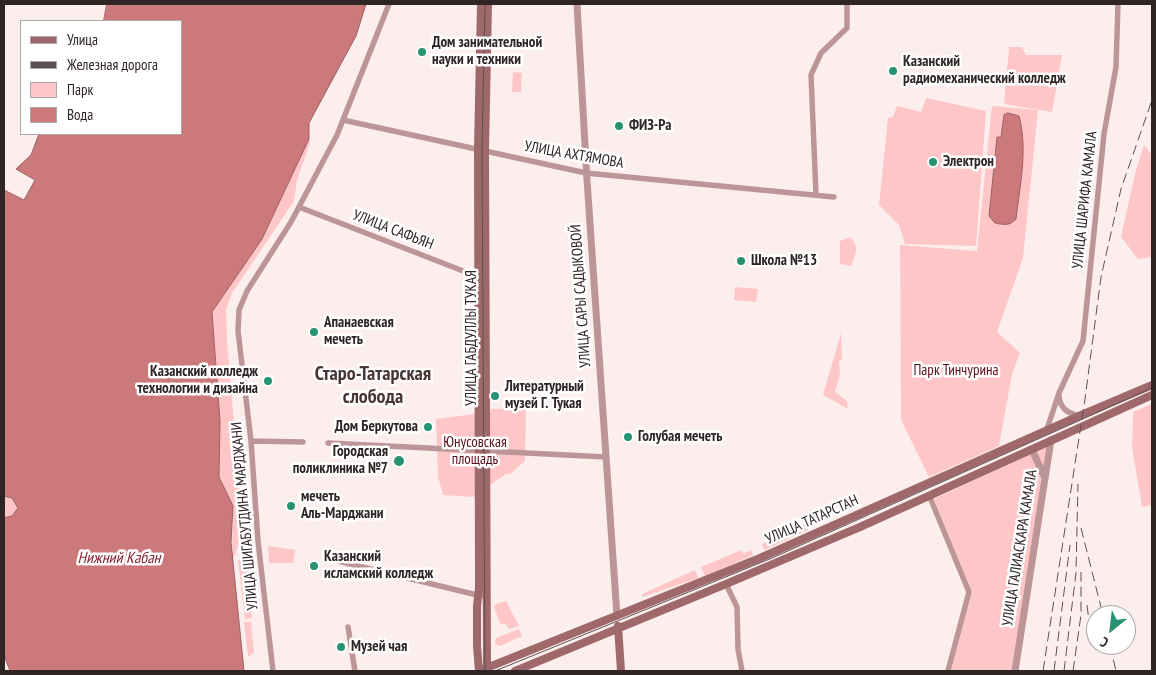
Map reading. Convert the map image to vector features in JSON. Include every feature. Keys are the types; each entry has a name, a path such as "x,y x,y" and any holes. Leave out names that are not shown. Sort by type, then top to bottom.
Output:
{"main road":[{"name":"УЛИЦА ГАБДУЛЛЫ ТУКАЯ","path":"481,4 482,596 488,604 483,670"},
{"name":"УЛИЦА ГАБДУЛЛЫ ТУКАЯ","path":"481,149 488,4"},
{"name":"УЛИЦА ТАТАРСТАН","path":"483,670 760,558 1152,385"},
{"name":"УЛИЦА ТАТАРСТАН","path":"515,671 860,527 1152,395"},
{"path":"1047,430 1051,440"},
{"path":"1034,448 1047,430"},
{"path":"924,484 929,495"},
{"path":"617,616 621,671"}],"street":[{"name":"УЛИЦА ШИГАБУТДИНА МАРДЖАНИ","path":"273,671 258,541 251,441 238,331 239,310 248,291 299,207 337,136 389,4"},
{"name":"УЛИЦА САРЫ САДЫКОВОЙ","path":"577,4 586,173 617,616"},
{"path":"816,195 812,75 820,53 847,28 847,4"},
{"name":"УЛИЦА ШАРИФА КАМАЛА","path":"1047,430 1059,394 1083,341 1104,134 1116,67 1118,4"},
{"name":"УЛИЦА АХТЯМОВА","path":"343,120 586,173 834,197"},
{"name":"УЛИЦА САФЬЯН","path":"299,207 482,279"},
{"path":"1059,394 1063,408 1069,413 1079,416"},
{"name":"УЛИЦА ГАЛИАСКАРА КАМАЛА","path":"1015,671 1051,440"},
{"path":"251,441 302,442"},
{"path":"328,443 606,457"},
{"path":"1034,448 1033,452 1045,478"},
{"path":"929,495 969,592 948,671"},
{"path":"338,562 482,596"},
{"path":"726,584 736,607 738,649 742,671"},
{"path":"348,627 355,671"}],"green space":[{"path":"1009,47 1022,47 1026,55 1062,55 1052,112 1004,104"},
{"path":"513,72 522,73 521,92 512,92"},
{"name":"Электрон","path":"926,98 986,111 976,246 905,244 899,225 879,205 888,118 893,117 897,106 921,112"},
{"name":"Парк Тинчурина","path":"992,106 1038,110 1023,258 997,332 1020,353 1012,374 999,446 929,477 901,420 900,245 977,251"},
{"path":"309,139 310,143 297,180 294,201 232,293 226,309 243,529 235,555 232,557 233,506 219,477 220,421 212,312 262,239"},
{"path":"1144,145 1152,155 1152,257 1138,259 1121,237 1135,174"},
{"path":"850,237 856,248 856,254 851,266 840,264 840,241"},
{"path":"735,287 758,289 756,302 734,300"},
{"path":"841,333 842,359 839,361 840,374 835,392 847,401 848,409 823,395"},
{"path":"1152,404 1152,505 1142,507 1132,447 1133,412"},
{"name":"Юнусовская площадь","path":"526,408 525,461 510,474 506,474 473,497 443,495 438,477 436,419 490,412 491,409"},
{"path":"1048,446 1013,671 951,671 972,592 934,499"},
{"path":"4,496 12,498 18,508 12,516 4,518"},
{"path":"805,524 808,530 764,550 762,544"},
{"path":"268,546 295,550 293,563 269,563"},
{"path":"742,550 743,554 751,550 753,555 705,576 701,567"},
{"path":"238,560 246,560 252,618 245,619"},
{"path":"695,570 698,578 643,597 642,594"},
{"path":"506,601 519,626 509,629 505,623 501,625 494,607 496,604"},
{"path":"244,622 251,622 254,653 249,657 248,656"},
{"path":"519,629 522,636 500,646 495,644 496,638"}],"water":[{"name":"Нижний Кабан","path":"107,4 366,4 356,36 309,123 309,139 262,239 212,312 220,421 219,477 233,506 231,542 244,671 10,671 4,655 4,518 12,516 18,508 12,498 4,496 4,190 24,200 35,180 16,169 31,155 39,135 182,135 182,20 104,20"},
{"path":"1008,113 1019,116 1022,129 1023,154 1016,219 1009,224 1004,224 995,223 989,216 997,137 1001,137 1004,115"}],"tram line":[{"path":"485,4 482,149 485,671"},
{"path":"495,671 772,558 1152,388"}],"railway":[{"path":"1043,671 1085,399 1101,277 1121,189 1152,100"},
{"path":"1064,671 1076,573 1078,484"},
{"path":"1081,528 1100,605"},
{"path":"1054,671 1070,545"},
{"path":"1073,671 1081,615 1081,572"},
{"path":"1112,655 1116,671"}],"place":[{"name":"Дом занимательной науки и техники","path":"422,52"},
{"name":"Казанский радиомеханический колледж","path":"893,71"},
{"name":"ФИЗ-Ра","path":"619,126"},
{"name":"Электрон","path":"933,162"},
{"name":"Школа №13","path":"741,261"},
{"name":"Апанаевская мечеть","path":"314,332"},
{"name":"Казанский колледж технологии и дизайна","path":"268,381"},
{"name":"Литературный музей Г. Тукая","path":"495,396"},
{"name":"Дом Беркутова","path":"428,427"},
{"name":"Голубая мечеть","path":"628,437"},
{"name":"Городская поликлиника №7","path":"399,461"},
{"name":"мечеть Аль-Марджани","path":"291,506"},
{"name":"Казанский исламский колледж","path":"314,566"},
{"name":"Музей чая","path":"341,647"}],"district":[{"name":"Старо-Татарская слобода","path":"373,386"}]}
